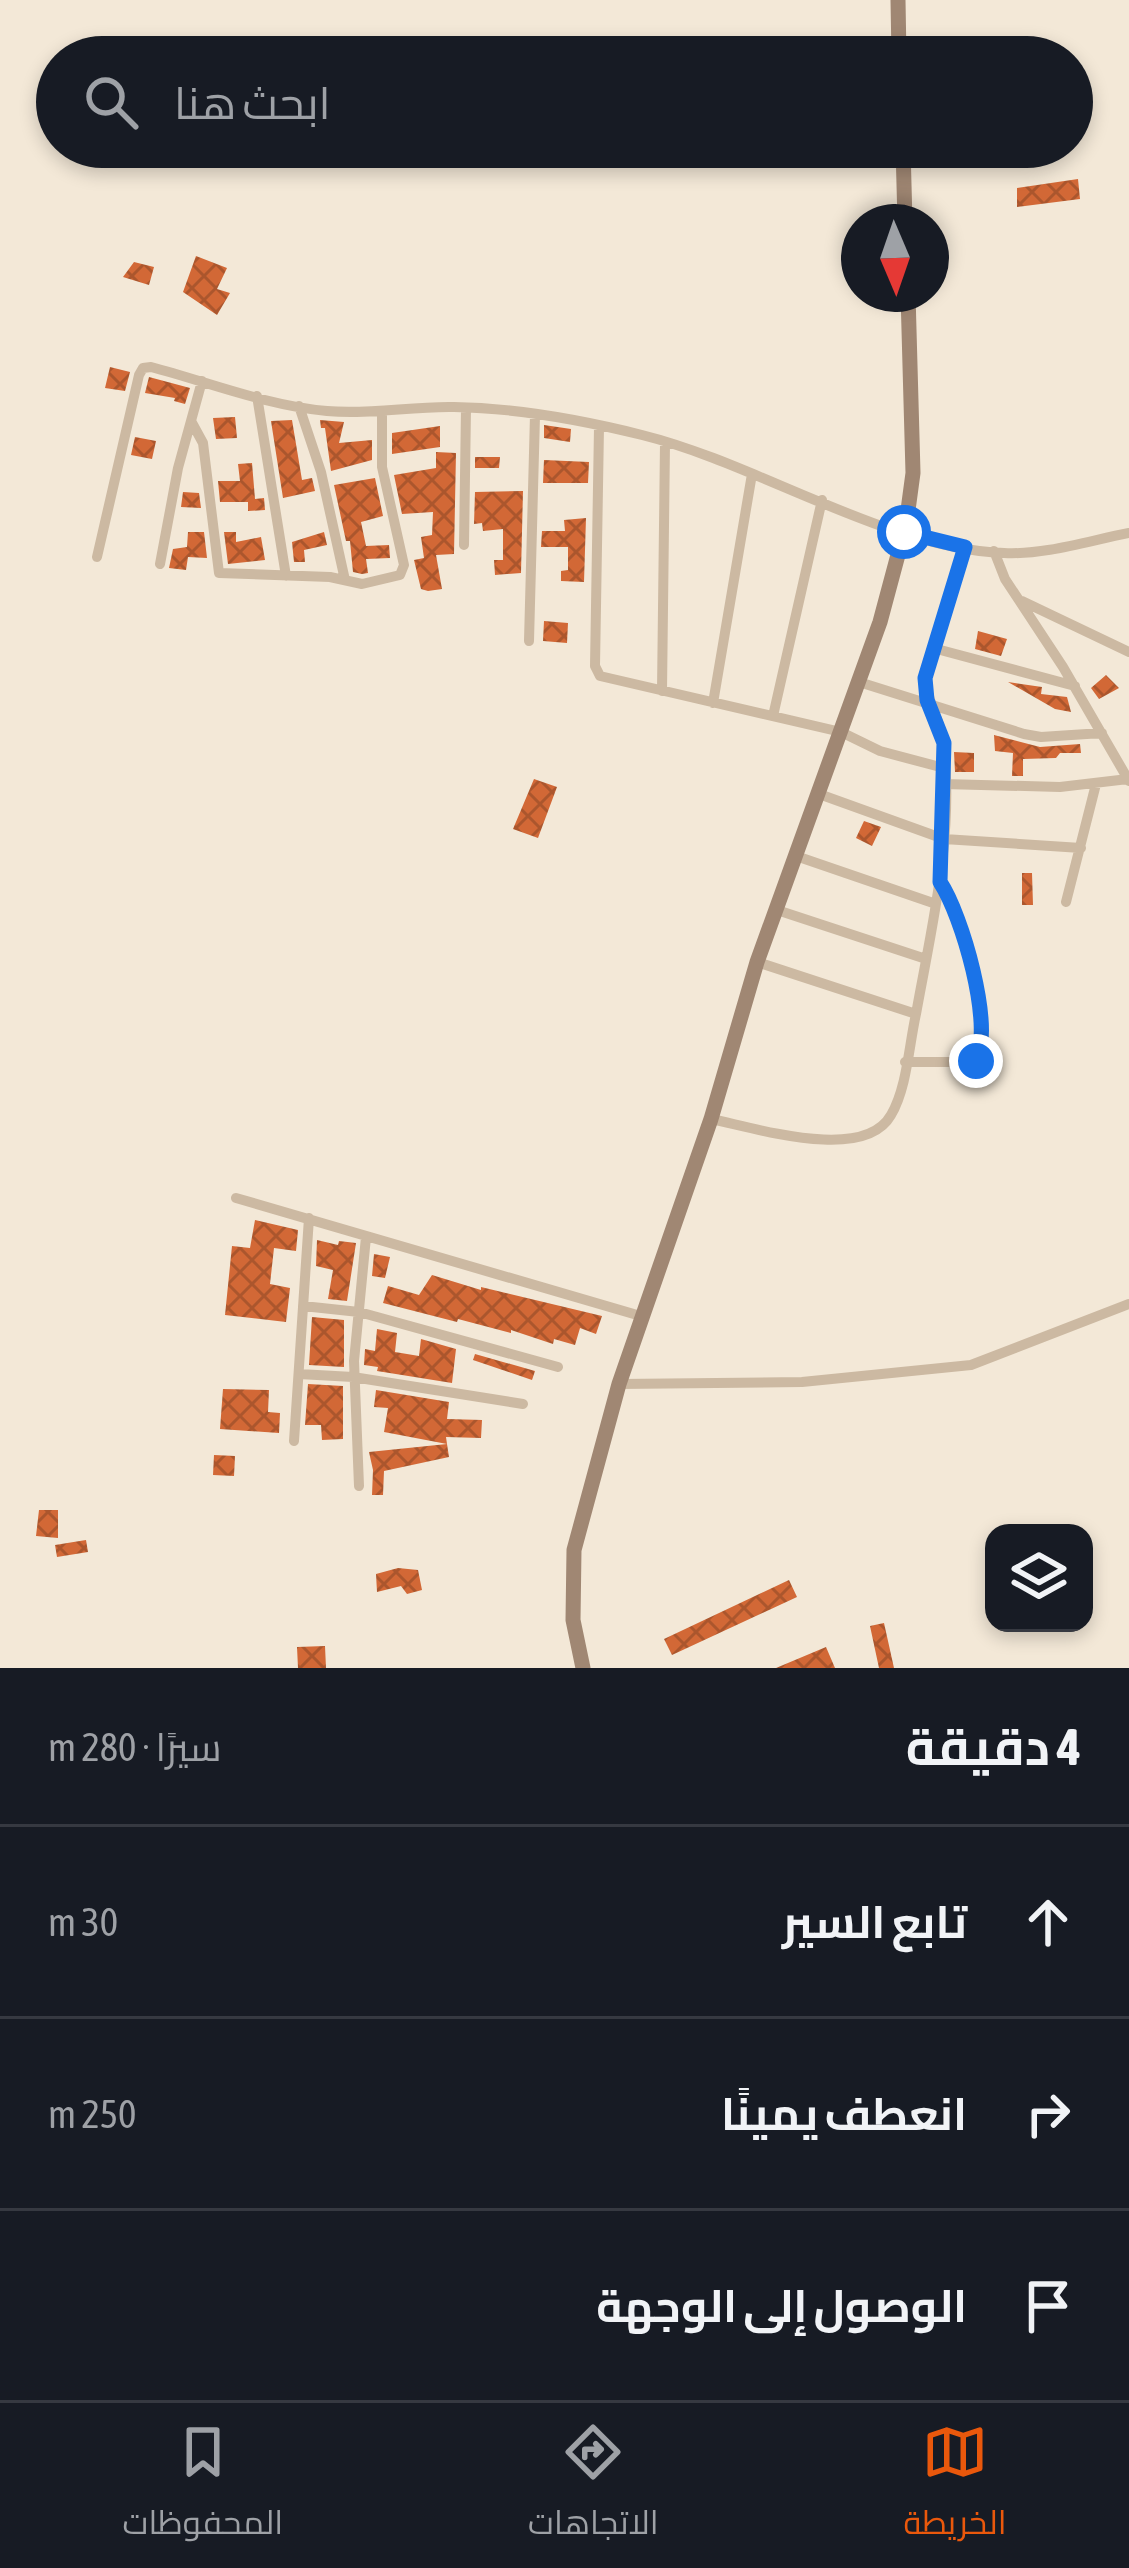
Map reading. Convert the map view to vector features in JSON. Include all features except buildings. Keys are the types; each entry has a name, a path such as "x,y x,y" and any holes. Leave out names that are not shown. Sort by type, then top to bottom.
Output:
{"street":[{"path":"898,0 899,36"},
{"path":"903,168 904,204"},
{"path":"583,1668 573,1620 574,1550 619,1384 711,1120 757,962 859,682 904,532 913,473 909,312"},
{"path":"97,557 141,370 151,367 299,406 382,414 466,408 599,427 665,442 904,532 965,547 1042,550 1129,533"},
{"path":"160,564 202,381"},
{"path":"257,396 286,576"},
{"path":"299,406 321,472 345,580"},
{"path":"464,545 466,408"},
{"path":"191,421 203,443 219,573 369,583 404,569 382,466 382,414"},
{"path":"529,641 536,415"},
{"path":"599,427 596,671 600,676 841,732 880,751 944,768"},
{"path":"662,691 665,442"},
{"path":"713,703 752,473"},
{"path":"773,716 822,500"},
{"path":"711,1120 818,1138 865,1138 892,1113 916,1014 944,839 941,730 929,704 925,678 965,547"},
{"path":"944,784 1060,787 1128,780 1075,686 1005,579 994,551"},
{"path":"1019,599 1129,652"},
{"path":"933,648 1075,686"},
{"path":"859,682 1041,737 1102,733"},
{"path":"1066,902 1096,784"},
{"path":"819,794 944,839 1082,848"},
{"path":"796,856 936,904"},
{"path":"905,1062 970,1062 980,1057 979,1016 965,937 940,882"},
{"path":"777,910 926,958"},
{"path":"757,962 916,1014"},
{"path":"236,1198 644,1317"},
{"path":"295,1441 309,1218"},
{"path":"359,1486 353,1377 366,1237"},
{"path":"619,1384 802,1382 971,1365 1129,1304"},
{"path":"303,1306 359,1312 558,1366"},
{"path":"299,1374 353,1377 523,1404"}],"route":[{"path":"904,532 965,547 925,678 927,700 944,743 940,882 965,937 979,1016 980,1057 976,1061"}]}
